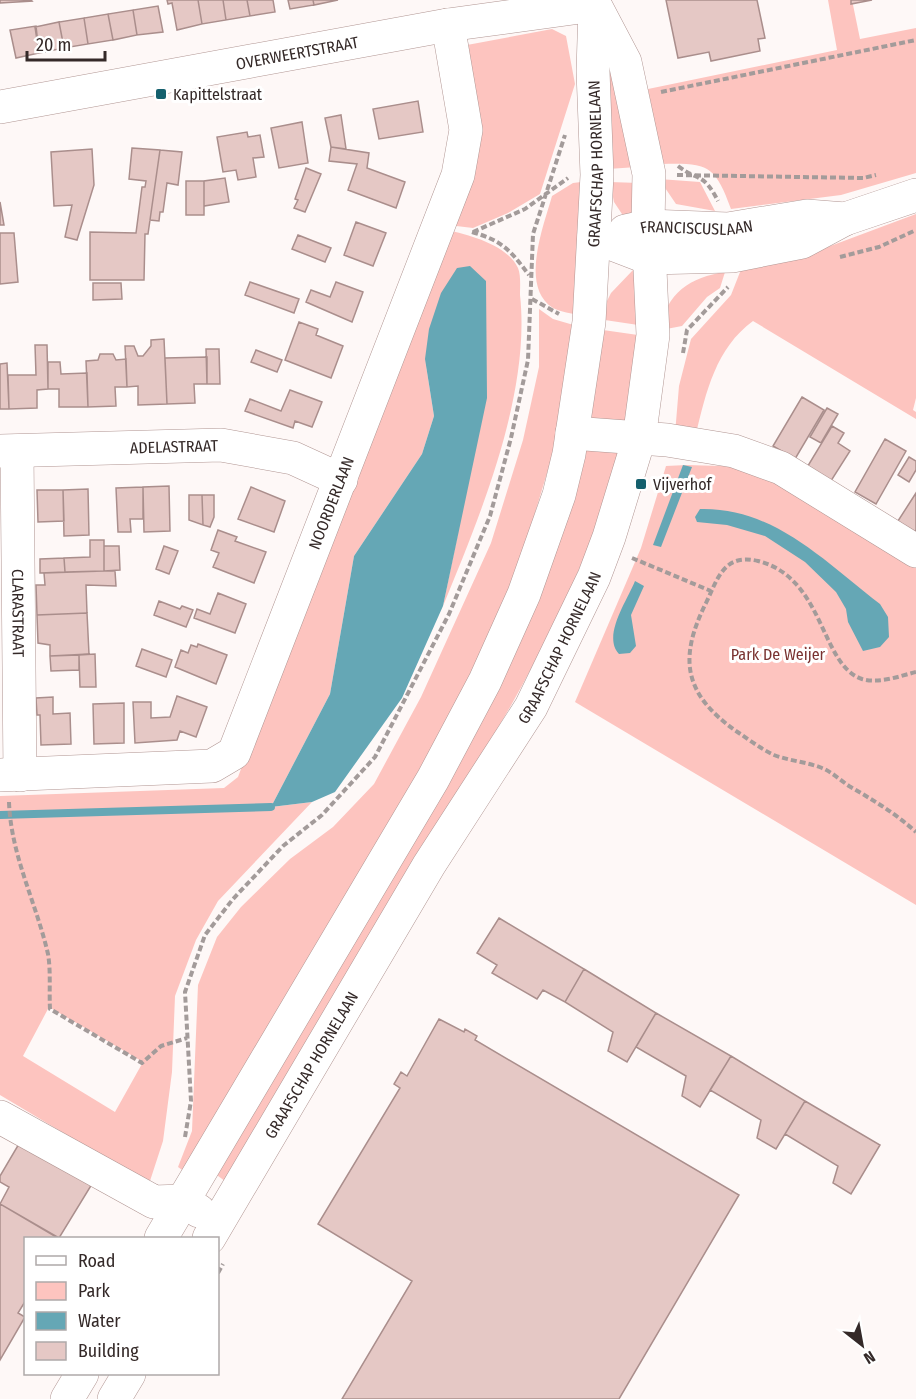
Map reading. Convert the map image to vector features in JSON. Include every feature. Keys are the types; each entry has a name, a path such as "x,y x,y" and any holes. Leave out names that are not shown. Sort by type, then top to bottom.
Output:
{"street":[{"name":"OVERWEERTSTRAAT","path":"0,107 448,24 595,2"},
{"name":"GRAAFSCHAP HORNELAAN","path":"183,1201 213,1231 429,865 531,706 594,577 639,439 653,335 648,242 649,174 625,62 595,2"},
{"name":"GRAAFSCHAP HORNELAAN","path":"162,1237 433,779 485,681 524,594 544,539 559,495 572,432 589,322 597,175 593,71 595,2"},
{"name":"NOORDERLAAN","path":"10,780 213,766 234,753 458,176 466,130 448,24"},
{"name":"FRANCISCUSLAAN","path":"594,237 648,242 732,256 802,242 845,219 916,195"},
{"path":"572,432 734,451 781,468 916,551"},
{"name":"ADELASTRAAT","path":"8,451 221,445 293,458 341,480"},
{"name":"CLARASTRAAT","path":"8,451 10,780"},
{"path":"0,1117 154,1202 183,1201"},
{"path":"67,1399 81,1375"}],"path":[{"path":"634,98 916,40"},
{"name":"GRAAFSCHAP HORNELAAN","path":"185,1140 191,1101 185,992 205,935 247,884 283,846 322,815 375,757 449,614 490,516 511,438 528,360 532,298 529,276 533,234 566,132"},
{"path":"700,176 863,178 884,173"},
{"path":"473,232 496,239 513,254 529,276"},
{"path":"628,557 711,591"},
{"path":"916,672 888,679 862,679 837,657 820,618 806,595 786,575 768,563 744,557 723,567 694,626 688,661 691,680 699,698 717,717 750,741 774,754 824,769 893,811 916,832"},
{"path":"10,780 10,827 16,856 48,955 50,1010 142,1063 161,1046 187,1038"}],"green space":[{"path":"828,0 852,0 860,39 916,28 916,173 841,195 731,209 720,183 708,170 690,164 662,164 648,89 837,50"},
{"path":"552,29 566,36 575,84 540,194 508,213 473,228 448,225 467,45"},
{"path":"610,48 637,167 608,169 601,56"},
{"path":"659,179 700,182 715,211 676,204"},
{"path":"589,181 581,316 553,308 543,298 537,286 536,271 540,239 552,196 573,183"},
{"path":"610,182 639,183 640,210 624,217 614,202"},
{"path":"916,214 916,398 913,410 916,412 916,419 753,321 740,332 721,358 704,402 696,434 675,434 679,386 691,339 731,295 742,267 809,254"},
{"path":"443,229 496,246 513,260 518,268 521,333 518,373 510,413 487,494 443,606 458,533 425,359 434,416 422,454 354,556 330,694 271,807 312,802 218,901 196,940 175,996 172,1072 163,1141 149,1184 0,1095 0,796 224,788 238,777","holes":["49,1007 143,1062 115,1112 23,1056"]},
{"path":"633,270 643,272 645,326 598,319 611,293"},
{"path":"725,272 720,288 707,297 682,326 661,330 668,306 682,289 701,278"},
{"path":"539,309 553,319 577,326 560,430 522,556 463,702 185,1172 178,1167 192,1131 198,985 217,937 241,907 290,859 333,827 374,784 421,697 491,543 523,440 539,367"},
{"path":"596,329 645,336 616,465 587,551 548,636 504,718 229,1184 214,1173 502,679"},
{"name":"Park De Weijer","path":"666,466 753,467 916,562 916,905 575,702 641,548"}],"water":[{"path":"470,266 486,281 487,398 443,606 402,698 335,792 312,802 271,807 330,694 354,556 422,454 434,416 425,359 429,329 441,293 457,268"},
{"path":"683,465 692,467 661,547 653,545"},
{"path":"700,509 727,511 752,517 797,540 880,604 888,617 889,637 880,647 863,651 848,622 846,609 836,592 805,562 765,536 727,525 697,522 695,517"},
{"path":"635,581 644,586 631,615 636,646 630,653 619,654 614,647 614,628"}],"building":[{"path":"0,0 31,0 32,1 0,3"},
{"path":"167,0 198,0 202,24 177,30 172,3 168,4"},
{"path":"198,0 223,0 226,20 202,24"},
{"path":"223,0 247,0 250,16 226,20"},
{"path":"247,0 273,0 275,12 250,16"},
{"path":"288,0 313,0 314,5 290,9"},
{"path":"313,0 338,0 314,5"},
{"path":"666,0 757,0 765,38 758,39 760,51 711,61 709,52 678,58"},
{"path":"851,0 872,0 851,4"},
{"path":"158,6 163,32 137,35 133,10"},
{"path":"133,10 137,35 113,40 108,14"},
{"path":"108,14 113,40 88,44 84,18"},
{"path":"84,18 88,44 64,48 59,22"},
{"path":"59,22 64,48 39,53 35,27"},
{"path":"36,26 39,53 16,58 10,30"},
{"path":"418,101 423,132 379,139 373,109"},
{"path":"341,115 346,149 331,147 325,118"},
{"path":"302,122 308,163 279,168 271,128"},
{"path":"247,132 248,137 260,135 264,157 253,158 256,177 238,180 236,170 223,172 217,137"},
{"path":"331,147 369,153 367,168 405,182 396,208 348,190 357,164 329,161"},
{"path":"132,148 160,150 148,234 145,234 144,280 90,280 90,232 136,233 142,187 145,187 146,181 129,179"},
{"path":"92,149 94,185 77,240 65,237 72,205 54,206 51,152"},
{"path":"160,150 182,152 178,185 167,183 163,212 160,212 159,221 150,220"},
{"path":"306,168 321,174 305,212 294,208"},
{"path":"225,178 229,202 204,206 204,181"},
{"path":"186,181 204,181 204,215 186,215"},
{"path":"0,202 4,225 0,225"},
{"path":"356,222 386,233 373,266 344,255"},
{"path":"0,233 14,233 18,282 0,284"},
{"path":"298,235 331,248 325,262 292,249"},
{"path":"250,282 299,299 294,313 245,295"},
{"path":"336,282 363,292 352,322 306,302 311,290 330,297"},
{"path":"93,283 121,283 122,299 93,300"},
{"path":"299,322 318,329 316,335 343,346 331,378 285,360"},
{"path":"164,339 167,404 138,405 138,386 127,387 125,346 134,346 138,356 143,356 151,346 151,340"},
{"path":"35,345 47,345 48,389 37,390 37,408 9,409 8,375 36,375"},
{"path":"206,349 219,349 220,384 207,384"},
{"path":"256,350 282,360 277,372 251,362"},
{"path":"100,354 113,354 116,360 126,359 127,387 115,387 116,406 88,407 86,361 98,360"},
{"path":"207,357 207,384 194,384 195,403 167,404 165,358"},
{"path":"48,362 60,362 61,374 87,373 88,407 59,407 59,389 48,389"},
{"path":"7,363 9,409 0,409 0,364"},
{"path":"290,390 322,402 312,427 295,421 293,428 245,411 250,399 281,411"},
{"path":"802,397 824,410 795,459 773,446"},
{"path":"827,408 838,414 821,443 810,437"},
{"path":"832,426 844,433 838,443 850,451 829,484 806,469"},
{"path":"885,439 906,451 876,504 855,492"},
{"path":"909,457 916,461 916,470 909,482 898,475"},
{"path":"169,486 170,531 144,532 143,487"},
{"path":"143,487 143,519 130,519 131,532 118,532 116,488"},
{"path":"251,487 285,501 274,532 238,519"},
{"path":"88,489 89,535 64,536 63,490"},
{"path":"37,490 63,490 64,521 38,522"},
{"path":"916,493 916,530 913,535 896,524"},
{"path":"189,495 202,495 203,525 189,520"},
{"path":"202,495 214,495 214,517 210,527 203,525"},
{"path":"218,530 237,537 235,541 266,552 254,583 213,567 219,553 211,550"},
{"path":"90,540 104,540 104,571 65,572 64,558 90,557"},
{"path":"104,546 119,546 120,570 104,571"},
{"path":"164,546 178,551 169,574 156,569"},
{"path":"64,558 65,572 40,573 40,559"},
{"path":"115,571 116,586 86,585 87,613 37,615 36,585 45,585 44,573"},
{"path":"218,593 246,604 235,633 194,618 197,609 210,614"},
{"path":"159,601 180,609 182,606 193,610 186,627 154,615"},
{"path":"87,613 89,654 50,656 50,645 38,643 37,615"},
{"path":"198,644 227,655 216,684 175,667 181,650 188,653 191,645 197,647"},
{"path":"142,649 172,660 166,677 136,666"},
{"path":"95,654 96,687 80,687 79,655"},
{"path":"79,655 79,670 51,671 50,656"},
{"path":"177,696 207,707 196,737 180,731 177,740 135,743 133,702 151,702 151,718 170,717"},
{"path":"53,697 53,714 70,713 71,744 41,745 40,715 37,715 36,698"},
{"path":"124,703 124,743 94,744 93,704"},
{"path":"499,918 584,969 565,1002 543,990 537,999 492,973 497,965 477,953"},
{"path":"584,969 656,1013 627,1062 608,1051 613,1032 565,1002"},
{"path":"656,1013 731,1056 700,1107 682,1096 686,1076 636,1047"},
{"path":"439,1019 477,1036 475,1040 739,1195 619,1399 342,1399 412,1281 318,1224 400,1088 394,1084 401,1072 407,1076"},
{"path":"731,1056 805,1101 776,1149 757,1138 761,1120 710,1090"},
{"path":"805,1101 880,1145 851,1194 833,1183 838,1166 785,1134"},
{"path":"20,1142 92,1184 60,1237 57,1237 0,1204 9,1187 0,1182 0,1176"},
{"path":"0,1204 56,1237 24,1237 24,1303 18,1313 24,1319 0,1360"}],"waterway":[{"path":"0,815 271,807"}],"place":[{"name":"Kapittelstraat","path":"161,94"},
{"name":"Vijverhof","path":"641,484"}]}
